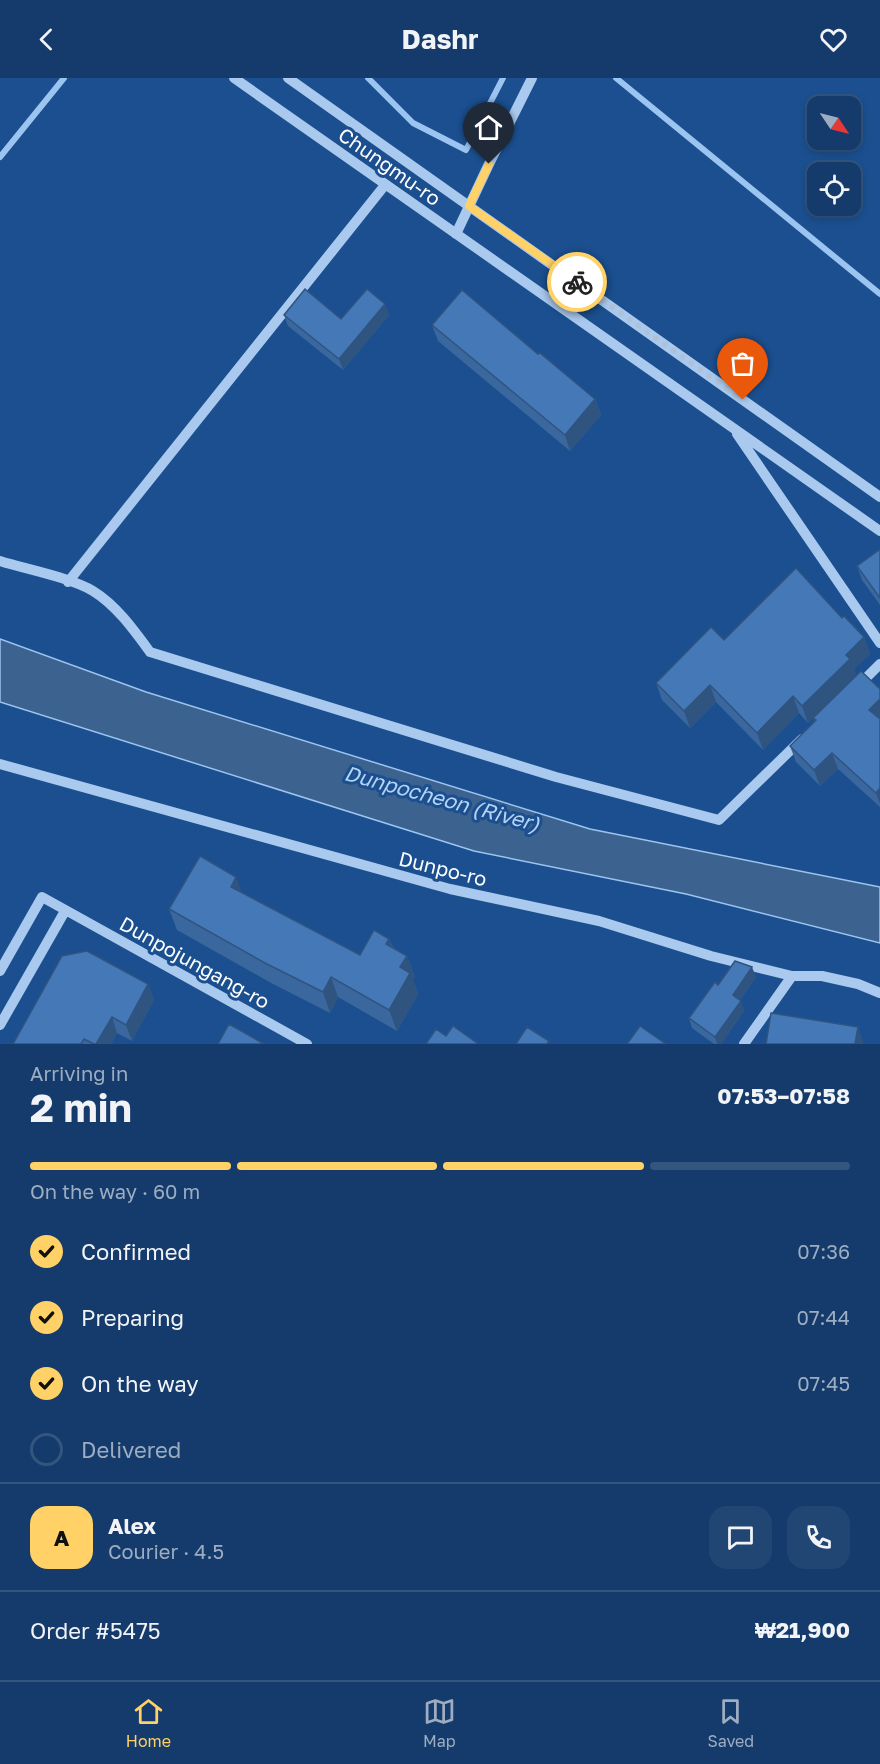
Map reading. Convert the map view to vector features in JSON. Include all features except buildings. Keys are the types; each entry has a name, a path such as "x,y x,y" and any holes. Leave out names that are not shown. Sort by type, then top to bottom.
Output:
{"street":[{"name":"Chungmu-ro","path":"234,78 880,531"},
{"name":"Chungmu-ro","path":"288,78 880,497"},
{"path":"456,234 532,78"},
{"path":"68,582 385,185"},
{"path":"734,429 880,643"},
{"path":"0,561 91,590 106,600 135,631 150,652 556,777 719,820 812,730"},
{"path":"855,689 880,664"},
{"name":"Dunpo-ro","path":"0,764 450,889 599,921 711,956 792,976 822,976 858,984 880,993"},
{"name":"Dunpojungang-ro","path":"0,971 42,897 307,1044"},
{"path":"0,1025 65,911"},
{"path":"744,1044 792,976"}],"water":[{"name":"Dunpocheon (River)","path":"0,639 146,692 590,829 880,887 880,943 686,894 474,851 0,702"}],"waterway":[{"path":"0,157 64,78"},
{"path":"368,78 413,123 466,150 503,78"},
{"path":"616,78 880,294"}],"way so far":[{"path":"577,282 743,400"}],"route":[{"path":"489,164 469,206 577,282"}]}
